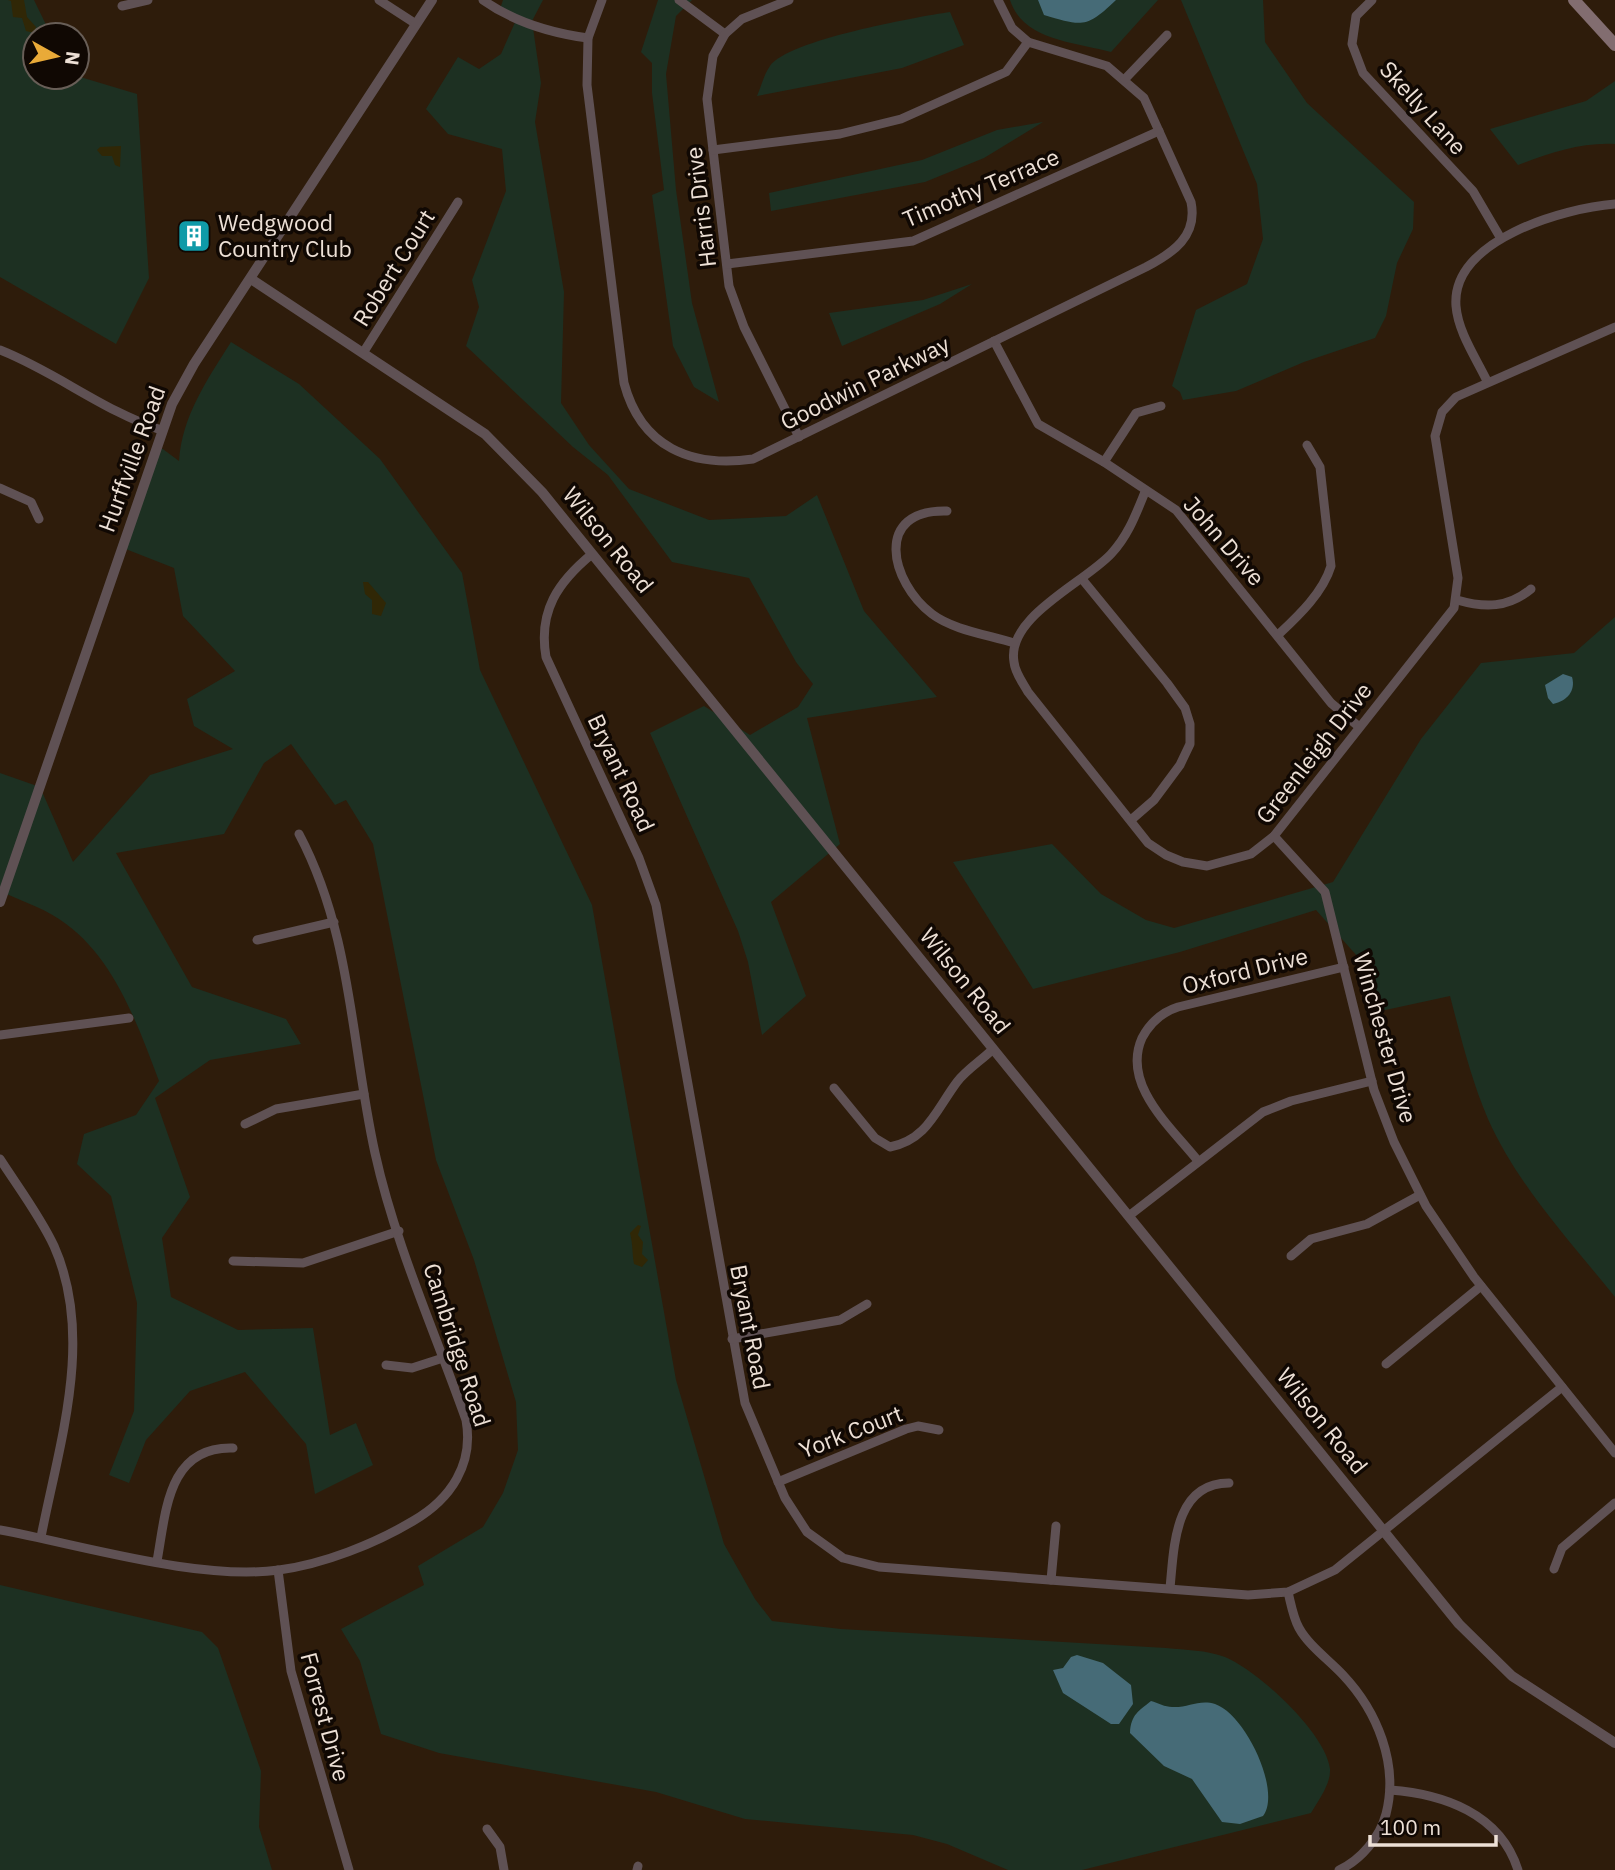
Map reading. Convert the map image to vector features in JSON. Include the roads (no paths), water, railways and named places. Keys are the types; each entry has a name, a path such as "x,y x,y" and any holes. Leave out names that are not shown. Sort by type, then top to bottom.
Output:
{"main road":[{"path":"1574,0 1615,45"}],"street":[{"path":"121,6 148,0"},
{"path":"379,0 416,24"},
{"name":"Hurffville Road","path":"0,902 91,644 161,430 184,380 432,0"},
{"path":"483,0 505,15 522,22 588,38"},
{"name":"Goodwin Parkway","path":"602,0 588,38 587,85 624,383 630,404 638,417 662,442 677,452 700,460 726,463 752,459 799,437 1158,261 1182,243 1192,222 1191,202 1144,99 1125,79 1107,66 1028,42"},
{"path":"679,0 725,34 742,19 789,0"},
{"path":"713,150 840,134 901,119 1006,72 1028,42 1012,28 998,0"},
{"name":"Skelly Lane","path":"1372,0 1356,16 1352,44 1363,73 1474,191 1500,237"},
{"name":"Harris Drive","path":"725,34 713,57 708,80 713,150 727,264 734,302 744,327 799,437"},
{"path":"1125,79 1167,35"},
{"name":"Timothy Terrace","path":"727,264 913,241 1159,131"},
{"name":"Robert Court","path":"363,353 458,202"},
{"path":"1487,382 1458,319 1457,290 1462,272 1500,237 1587,206 1615,204"},
{"name":"Wilson Road","path":"251,279 485,434 542,492 1459,1624 1512,1676 1615,1743"},
{"path":"1531,589 1520,598 1497,606 1457,600 1458,578 1435,436 1437,423 1448,404 1487,382 1615,327"},
{"name":"John Drive","path":"994,341 1038,424 1104,462 1145,492 1176,510 1332,703 1358,726"},
{"path":"0,350 29,363 128,418 161,430"},
{"path":"1104,462 1136,413 1161,406"},
{"path":"1278,635 1297,618 1328,575 1331,566 1320,467 1307,445"},
{"path":"0,488 31,502 39,519"},
{"path":"947,511 923,511 902,524 896,549 900,574 915,596 938,618 1014,643 1025,624 1082,579 1121,542 1145,492"},
{"name":"Bryant Road","path":"592,554 571,571 550,601 545,619 544,646 550,668 639,858 656,905 732,1339 746,1403 778,1482 807,1532 831,1552 855,1562 1248,1595 1288,1592 1335,1570 1562,1387"},
{"path":"1082,579 1167,683 1185,708 1190,724 1189,744 1180,765 1154,800 1131,820"},
{"name":"Greenleigh Drive","path":"1014,643 1014,663 1028,691 1148,843 1183,862 1207,866 1251,854 1274,836 1358,726 1448,616 1457,600"},
{"name":"Cambridge Road","path":"0,1530 157,1561 224,1571 278,1570 319,1560 387,1536 428,1512 449,1492 464,1461 468,1431 399,1231 376,1155 334,922 321,879 299,834"},
{"name":"Winchester Drive","path":"1274,836 1325,892 1372,1082 1394,1142 1420,1195 1457,1255 1615,1453"},
{"path":"257,940 334,922"},
{"name":"Oxford Drive","path":"1198,1161 1152,1102 1140,1081 1137,1056 1150,1027 1162,1014 1178,1007 1344,967"},
{"path":"0,1035 129,1018"},
{"path":"834,1088 875,1139 890,1147 904,1145 918,1138 958,1080 993,1049"},
{"path":"1130,1216 1266,1111 1290,1101 1372,1082"},
{"path":"245,1124 276,1109 364,1094"},
{"path":"0,1159 53,1246 65,1277 73,1328 72,1373 41,1537"},
{"path":"1291,1256 1311,1239 1367,1224 1420,1195"},
{"path":"233,1261 303,1263 399,1231"},
{"path":"1386,1364 1481,1286"},
{"path":"732,1339 840,1320 867,1304"},
{"path":"386,1365 412,1368 443,1358"},
{"name":"York Court","path":"778,1482 906,1429 918,1426 939,1430"},
{"path":"157,1561 169,1497 178,1475 190,1461 205,1451 233,1448"},
{"path":"1170,1588 1175,1537 1182,1515 1204,1490 1219,1483 1229,1483"},
{"path":"1554,1569 1562,1548 1615,1503"},
{"path":"1051,1580 1056,1526"},
{"name":"Forrest Drive","path":"278,1570 291,1671 349,1870"},
{"path":"1288,1592 1300,1628 1358,1692 1372,1714 1387,1757 1390,1790 1386,1815 1374,1839 1359,1856 1339,1870"},
{"path":"1390,1790 1437,1796 1464,1807 1498,1835 1518,1870"},
{"path":"487,1829 500,1847 504,1870"}],"water":[{"path":"1038,0 1116,0 1097,16 1076,23 1044,15"},
{"path":"1563,674 1572,677 1573,687 1566,698 1553,704 1548,698 1545,685"},
{"path":"1077,1655 1103,1663 1131,1685 1133,1704 1119,1724 1111,1724 1063,1693 1053,1670 1063,1668 1071,1657"},
{"path":"1151,1701 1172,1707 1204,1702 1215,1704 1238,1722 1264,1772 1268,1804 1263,1816 1240,1824 1222,1822 1192,1779 1164,1766 1130,1733 1134,1717"}],"place":[{"name":"Wedgwood Country Club","path":"194,236"}]}
